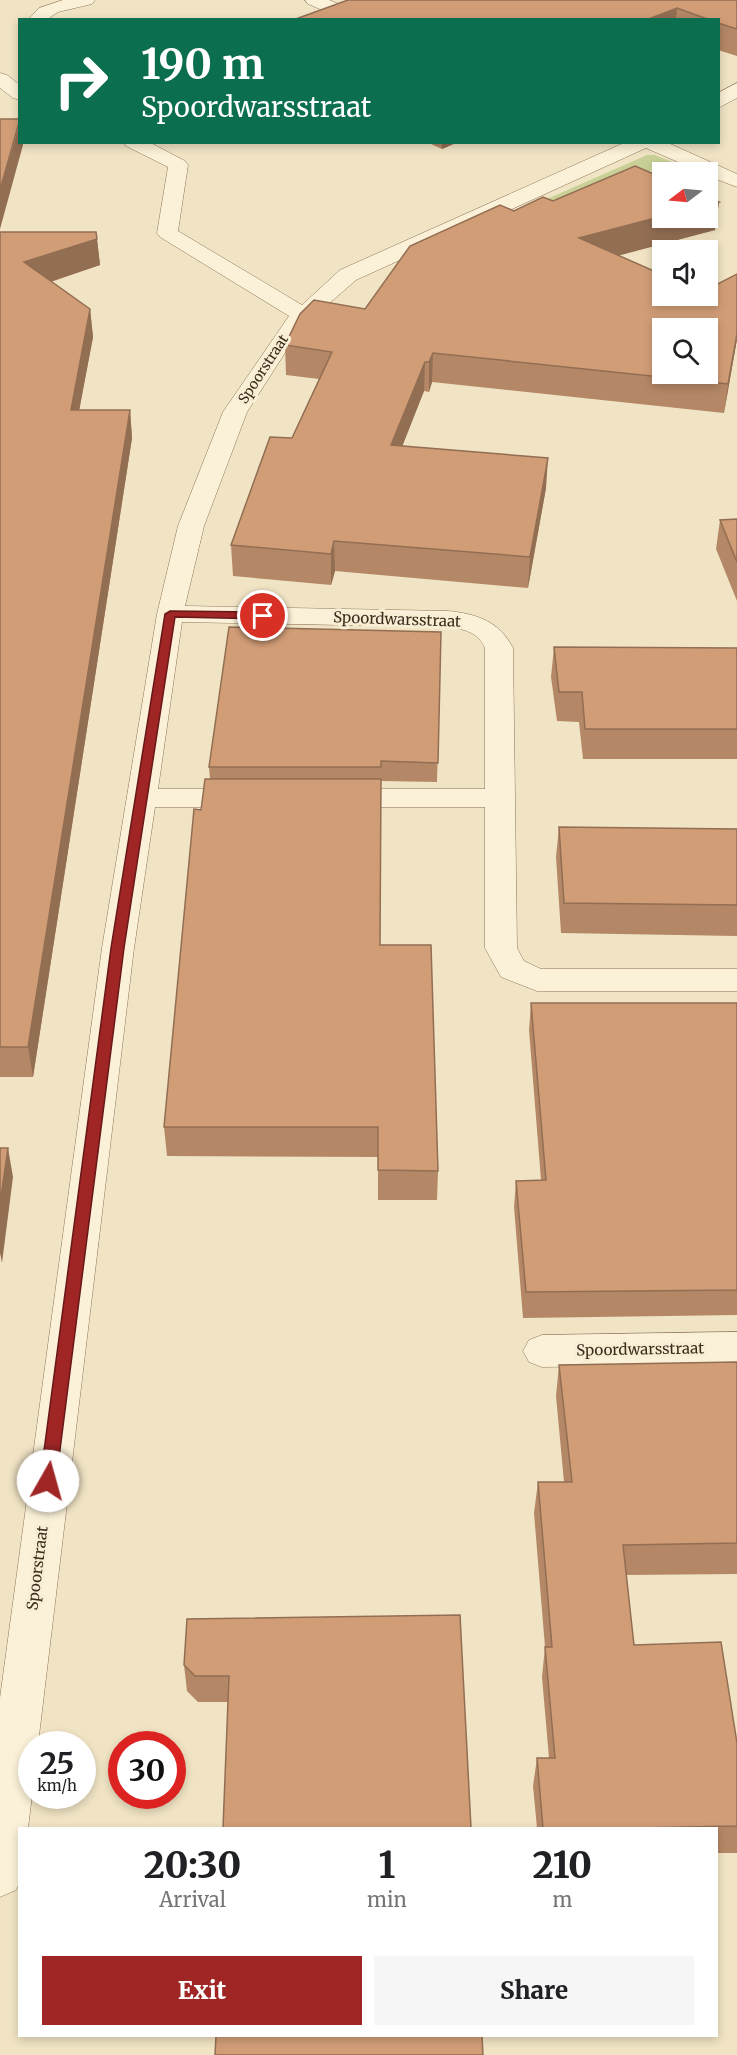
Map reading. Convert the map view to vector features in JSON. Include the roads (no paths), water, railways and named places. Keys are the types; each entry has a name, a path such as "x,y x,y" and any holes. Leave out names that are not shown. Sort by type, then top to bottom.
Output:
{"street":[{"path":"28,0 43,15 86,0"},
{"path":"314,0 357,18"},
{"path":"0,74 18,66"},
{"path":"0,79 18,92"},
{"path":"720,101 737,89"},
{"path":"137,144 178,165 167,233 303,315"},
{"name":"Spoorstraat","path":"0,1874 52,1446 117,948 170,614 191,526 235,412 292,324 348,275 639,144"},
{"path":"653,144 737,181"},
{"name":"Spoordwarsstraat","path":"170,614 448,619 477,624 495,638 499,648 501,948 512,969 537,980 737,980"},
{"path":"141,798 269,798"},
{"path":"303,798 500,798"},
{"name":"Spoordwarsstraat","path":"542,1351 737,1348"}]}
